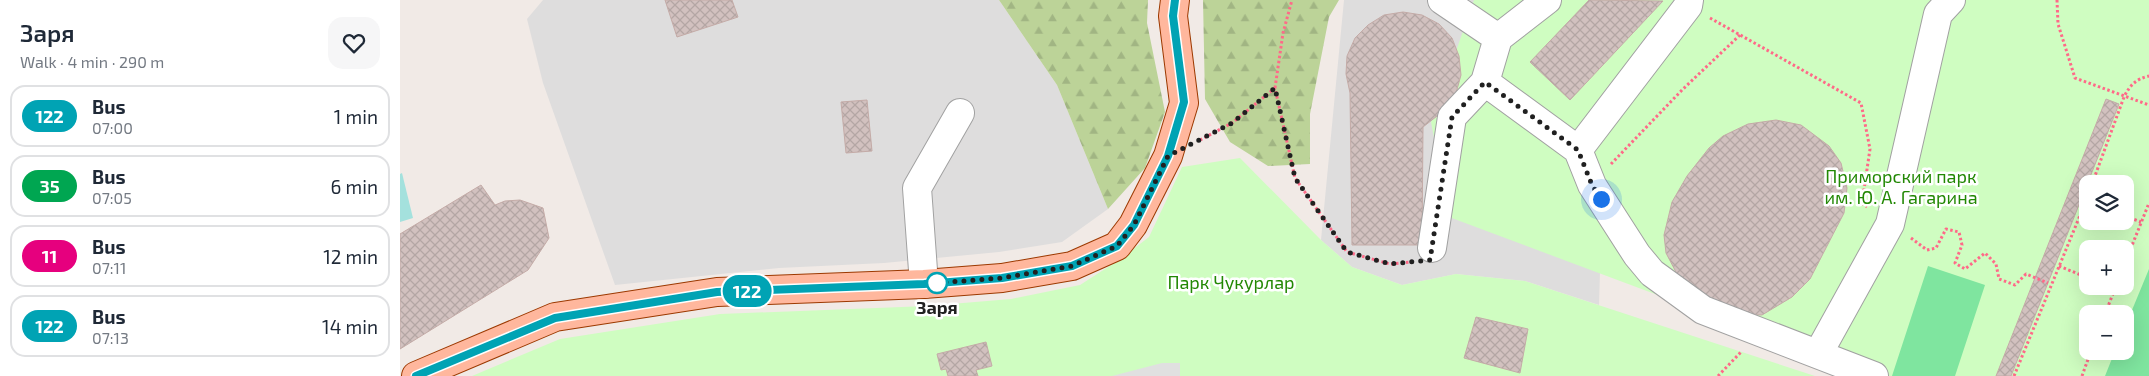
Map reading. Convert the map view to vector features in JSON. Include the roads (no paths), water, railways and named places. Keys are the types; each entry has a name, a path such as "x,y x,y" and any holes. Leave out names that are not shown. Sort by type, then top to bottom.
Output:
{"main road":[{"path":"416,376 555,318 717,292 924,284 1002,278 1072,266 1117,246 1134,225 1168,156 1184,102 1173,16 1175,0"}],"street":[{"path":"1442,0 1498,38"},
{"path":"1432,248 1452,117 1485,82 1498,38 1547,0"},
{"path":"1818,354 1890,224 1938,14 1951,0"},
{"path":"1578,150 1689,3"},
{"path":"1485,82 1578,150 1592,185 1637,255 1652,273 1703,310 1874,376"},
{"path":"924,284 917,188 960,113"}],"water":[{"path":"402,173 413,218 400,222 400,174"}],"place":[{"name":"Заря","path":"937,283"}],"park label":[{"name":"Приморский парк им. Ю. А. Гагарина","path":"1901,186"},
{"name":"Парк Чукурлар","path":"1231,282"}]}
